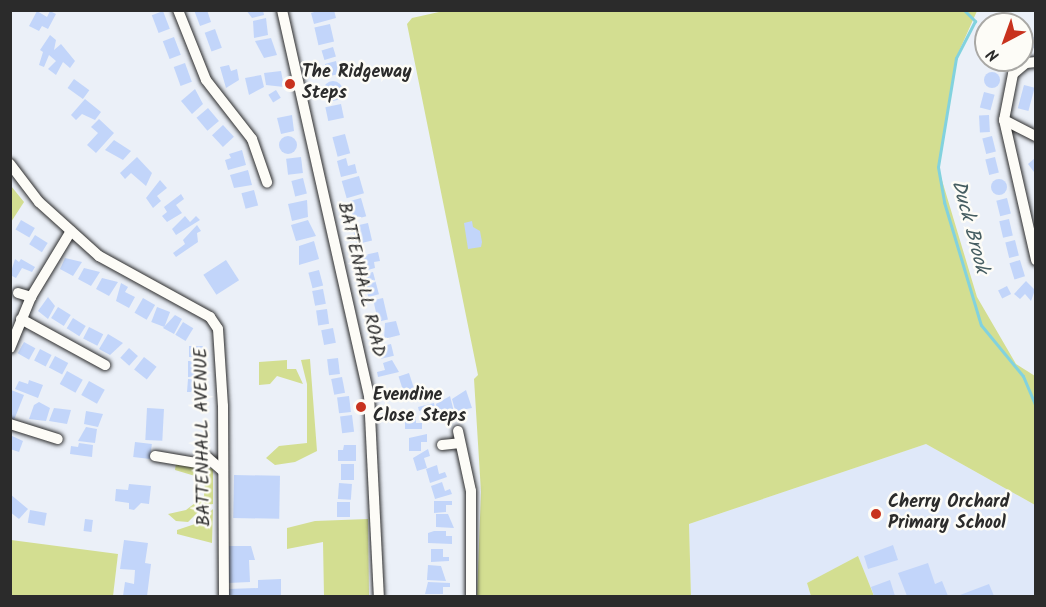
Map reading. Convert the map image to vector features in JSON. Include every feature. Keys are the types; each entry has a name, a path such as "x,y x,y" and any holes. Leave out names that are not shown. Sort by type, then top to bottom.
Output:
{"street":[{"path":"178,10 206,80 252,139 267,182"},
{"name":"BATTENHALL ROAD","path":"282,10 369,395 379,597"},
{"path":"1035,62 1026,63 1013,74 1004,120 1035,260"},
{"path":"1004,120 1035,136"},
{"name":"BATTENHALL AVENUE","path":"10,164 34,196 99,256 210,317 218,329 223,471 224,597"},
{"path":"10,348 31,297 71,231"},
{"path":"18,293 31,297"},
{"path":"21,319 105,365"},
{"path":"10,424 58,439"},
{"path":"458,431 471,491 471,597"},
{"path":"442,445 460,443"},
{"path":"155,456 196,463 208,458 223,471"}],"shaded area":[{"name":"Cherry Orchard Primary School","path":"926,444 1035,505 1035,596 874,596 858,557 807,583 811,596 691,596 689,524"}],"green space":[{"path":"448,10 977,11 974,12 974,18 956,58 938,167 977,297 1016,364 1035,376 1035,505 926,444 689,524 691,596 477,596 481,492 474,379 478,375 407,24 412,18"},
{"path":"11,186 24,202 11,222"},
{"path":"310,359 317,451 295,462 275,465 266,458 279,446 307,443 307,384 301,360"},
{"path":"287,360 287,369 296,369 303,384 277,376 270,384 259,385 259,362"},
{"path":"176,463 213,469 213,504 205,505 188,522 176,521 168,514 186,510 204,496 205,479 175,470"},
{"path":"213,509 212,543 177,534 177,530 198,523"},
{"path":"368,519 369,596 324,596 323,542 287,549 287,528 315,521"},
{"path":"11,540 118,554 113,596 11,596"},
{"path":"858,556 874,596 811,596 807,583"}],"building":[{"path":"194,10 207,10 211,22 200,26"},
{"path":"246,10 263,10 264,15 252,18"},
{"path":"334,10 336,18 314,24 311,13"},
{"path":"37,11 47,17 50,11 56,14 48,29 42,26 39,31 29,26"},
{"path":"163,11 170,29 159,33 152,15"},
{"path":"266,18 268,35 254,38 253,21"},
{"path":"330,24 334,42 318,45 314,28"},
{"path":"215,29 222,48 212,52 205,33"},
{"path":"50,35 56,40 54,50 61,44 75,61 70,68 63,62 56,75 48,69 56,61 49,55 44,67 39,65 43,52 40,50"},
{"path":"174,37 181,55 170,59 163,41"},
{"path":"271,38 277,55 264,58 255,41"},
{"path":"333,47 336,57 324,60 322,51"},
{"path":"336,61 339,74 325,77 325,64"},
{"path":"185,63 192,82 181,86 174,67"},
{"path":"229,65 231,71 237,69 239,80 226,88 220,67"},
{"path":"281,71 284,87 266,85 264,73"},
{"path":"992,72 999,77 999,83 992,88 984,80"},
{"path":"261,75 264,87 249,95 245,78"},
{"path":"74,79 89,90 83,99 68,88"},
{"path":"333,81 340,84 343,91 340,98 333,101 326,98 323,91 326,84"},
{"path":"1024,85 1035,88 1028,111 1018,108"},
{"path":"195,89 203,104 192,114 181,101"},
{"path":"276,90 281,98 273,102 268,95"},
{"path":"984,92 995,95 990,110 980,107"},
{"path":"85,99 101,112 95,120 82,114 76,120 71,115"},
{"path":"341,104 344,118 328,121 325,107"},
{"path":"208,108 219,121 207,131 197,118"},
{"path":"292,115 294,131 281,134 277,118"},
{"path":"989,115 990,132 980,133 979,116"},
{"path":"99,119 114,133 96,153 87,145 98,133 91,127"},
{"path":"223,125 234,137 223,147 212,135"},
{"path":"345,134 350,153 338,157 332,137"},
{"path":"284,136 292,136 297,141 295,152 284,154 279,149 279,141"},
{"path":"992,136 996,152 986,154 982,138"},
{"path":"114,140 131,151 123,160 105,150"},
{"path":"242,150 246,165 228,170 225,160 231,158 229,154"},
{"path":"137,157 152,173 146,186 131,173 125,179 120,173"},
{"path":"301,157 303,173 288,175 286,159"},
{"path":"995,157 999,173 989,175 985,159"},
{"path":"346,158 348,166 355,164 357,173 341,177 337,161"},
{"path":"1035,158 1035,171 1034,172 1028,164"},
{"path":"248,170 252,185 234,188 230,175"},
{"path":"359,176 364,193 347,198 342,181"},
{"path":"303,178 307,194 295,196 291,181"},
{"path":"999,179 1007,187 999,195 991,187"},
{"path":"160,180 167,188 157,196 161,201 153,208 146,198"},
{"path":"254,190 258,205 246,209 241,193"},
{"path":"181,194 184,199 176,205 182,213 167,222 162,216 167,212 164,207"},
{"path":"361,198 366,216 354,220 349,202"},
{"path":"1007,198 1011,214 1000,216 996,201"},
{"path":"307,200 308,217 292,221 288,204"},
{"path":"185,216 190,222 196,216 200,220 176,235 172,229"},
{"path":"1009,219 1013,236 1003,238 999,221"},
{"path":"21,220 35,228 29,238 16,230"},
{"path":"308,220 316,236 296,241 291,225"},
{"path":"472,221 473,227 480,231 482,242 481,247 468,249 464,223"},
{"path":"368,223 372,241 356,244 352,227"},
{"path":"197,225 201,231 197,233 198,242 176,257 173,253 185,244 183,240"},
{"path":"35,235 48,243 42,252 29,244"},
{"path":"1015,240 1019,256 1009,258 1005,242"},
{"path":"314,241 319,259 299,265 299,246"},
{"path":"378,252 380,261 374,262 375,268 364,271 360,256"},
{"path":"65,258 82,262 73,276 60,269"},
{"path":"15,259 19,262 21,259 35,267 32,272 22,268 16,278 10,275"},
{"path":"226,260 239,280 216,295 203,275"},
{"path":"1020,260 1025,276 1014,279 1009,263"},
{"path":"84,268 100,272 91,286 78,279"},
{"path":"319,270 323,285 313,288 308,273"},
{"path":"373,272 379,294 368,297 362,275"},
{"path":"102,278 118,282 109,296 96,289"},
{"path":"1026,281 1035,290 1031,301 1025,294 1020,299 1014,294"},
{"path":"121,283 128,287 125,292 135,297 129,308 116,301"},
{"path":"1007,286 1011,294 1002,299 998,291"},
{"path":"323,289 326,304 315,306 312,291"},
{"path":"48,297 55,306 48,319 38,311"},
{"path":"143,298 155,305 147,320 134,313"},
{"path":"383,298 388,319 378,322 373,300"},
{"path":"58,307 71,315 64,326 51,318"},
{"path":"157,307 170,312 164,327 151,322"},
{"path":"327,309 329,324 318,325 316,311"},
{"path":"175,315 182,319 174,334 163,328"},
{"path":"73,318 86,326 79,336 67,328"},
{"path":"396,321 400,335 384,339 385,323"},
{"path":"183,322 193,328 186,341 175,335"},
{"path":"89,327 103,334 97,346 83,339"},
{"path":"333,328 336,343 324,345 321,330"},
{"path":"108,334 123,343 110,355 99,349"},
{"path":"24,342 35,348 29,360 18,353"},
{"path":"391,344 394,356 381,359 378,347"},
{"path":"189,346 203,346 203,357 189,357"},
{"path":"129,348 138,356 129,366 120,358"},
{"path":"40,349 52,355 46,366 34,361"},
{"path":"55,356 68,363 62,375 49,367"},
{"path":"144,357 157,367 147,379 134,370"},
{"path":"338,358 340,374 329,375 327,359"},
{"path":"392,360 399,372 378,377 377,372 385,370 383,363"},
{"path":"188,361 201,361 201,367 206,367 206,378 188,377"},
{"path":"67,371 83,380 75,393 60,384"},
{"path":"409,373 415,392 405,395 399,376"},
{"path":"342,377 345,393 334,395 331,379"},
{"path":"188,379 200,380 200,392 187,392"},
{"path":"29,380 43,385 38,398 15,389 19,381 28,384"},
{"path":"89,381 105,390 97,404 81,395"},
{"path":"11,390 24,395 14,420 10,418"},
{"path":"466,390 472,408 461,410 463,416 457,417 452,399"},
{"path":"349,396 351,412 339,413 337,397"},
{"path":"450,396 454,412 445,414 446,420 440,422 436,404"},
{"path":"39,402 50,408 46,421 29,419 34,405"},
{"path":"434,403 437,417 430,419 423,410 419,411 418,407"},
{"path":"54,408 71,410 67,424 49,421"},
{"path":"147,408 164,409 162,441 145,440"},
{"path":"86,411 103,414 98,427 84,424"},
{"path":"352,415 354,432 342,433 340,416"},
{"path":"399,416 416,416 416,423 422,423 422,429 405,429 405,421 399,421"},
{"path":"86,427 97,429 95,443 78,441"},
{"path":"427,434 427,442 421,442 421,451 409,451 409,438"},
{"path":"10,435 23,441 19,452 10,449"},
{"path":"135,442 152,444 150,459 133,457"},
{"path":"79,443 93,445 92,457 70,454 71,446 78,447"},
{"path":"344,445 356,445 356,461 338,461 338,450 343,450"},
{"path":"428,449 430,456 424,458 427,468 417,471 413,458"},
{"path":"341,464 354,464 354,480 341,480"},
{"path":"437,465 439,474 445,472 447,477 430,483 426,469"},
{"path":"234,475 280,476 279,519 233,518"},
{"path":"442,482 445,491 450,489 452,494 435,499 431,486"},
{"path":"339,483 352,484 351,500 338,499"},
{"path":"129,484 151,486 149,504 141,503 134,510 129,509 129,503 115,501 116,489 128,490"},
{"path":"10,494 28,509 19,519 10,512"},
{"path":"434,501 452,501 452,505 446,505 446,512 434,513"},
{"path":"337,502 350,502 350,517 337,517"},
{"path":"30,510 47,513 44,526 28,523"},
{"path":"436,514 448,514 454,528 436,527"},
{"path":"85,519 93,520 91,532 84,531"},
{"path":"446,531 446,536 452,536 452,544 428,543 428,533"},
{"path":"124,540 148,543 145,563 151,564 147,596 123,596 125,582 134,584 135,570 120,569"},
{"path":"893,545 898,560 868,569 864,556"},
{"path":"228,546 251,546 255,560 249,560 250,582 228,583"},
{"path":"431,549 443,549 443,557 449,557 449,561 431,562"},
{"path":"928,563 935,584 942,581 948,596 907,596 898,573"},
{"path":"428,565 441,566 446,581 427,580"},
{"path":"281,579 281,596 228,596 228,589 258,588 258,580"},
{"path":"890,580 895,596 874,596 871,587"},
{"path":"428,582 450,583 450,587 443,587 443,594 425,594"},
{"path":"989,584 994,596 960,595"}],"waterway":[{"name":"Duck Brook","path":"964,10 975,21 956,58 938,167 944,202 981,325 1023,376 1036,407"}],"place":[{"name":"The Ridgeway Steps","path":"290,84"},
{"name":"Evendine Close Steps","path":"361,407"},
{"name":"Cherry Orchard Primary School","path":"876,514"}]}
